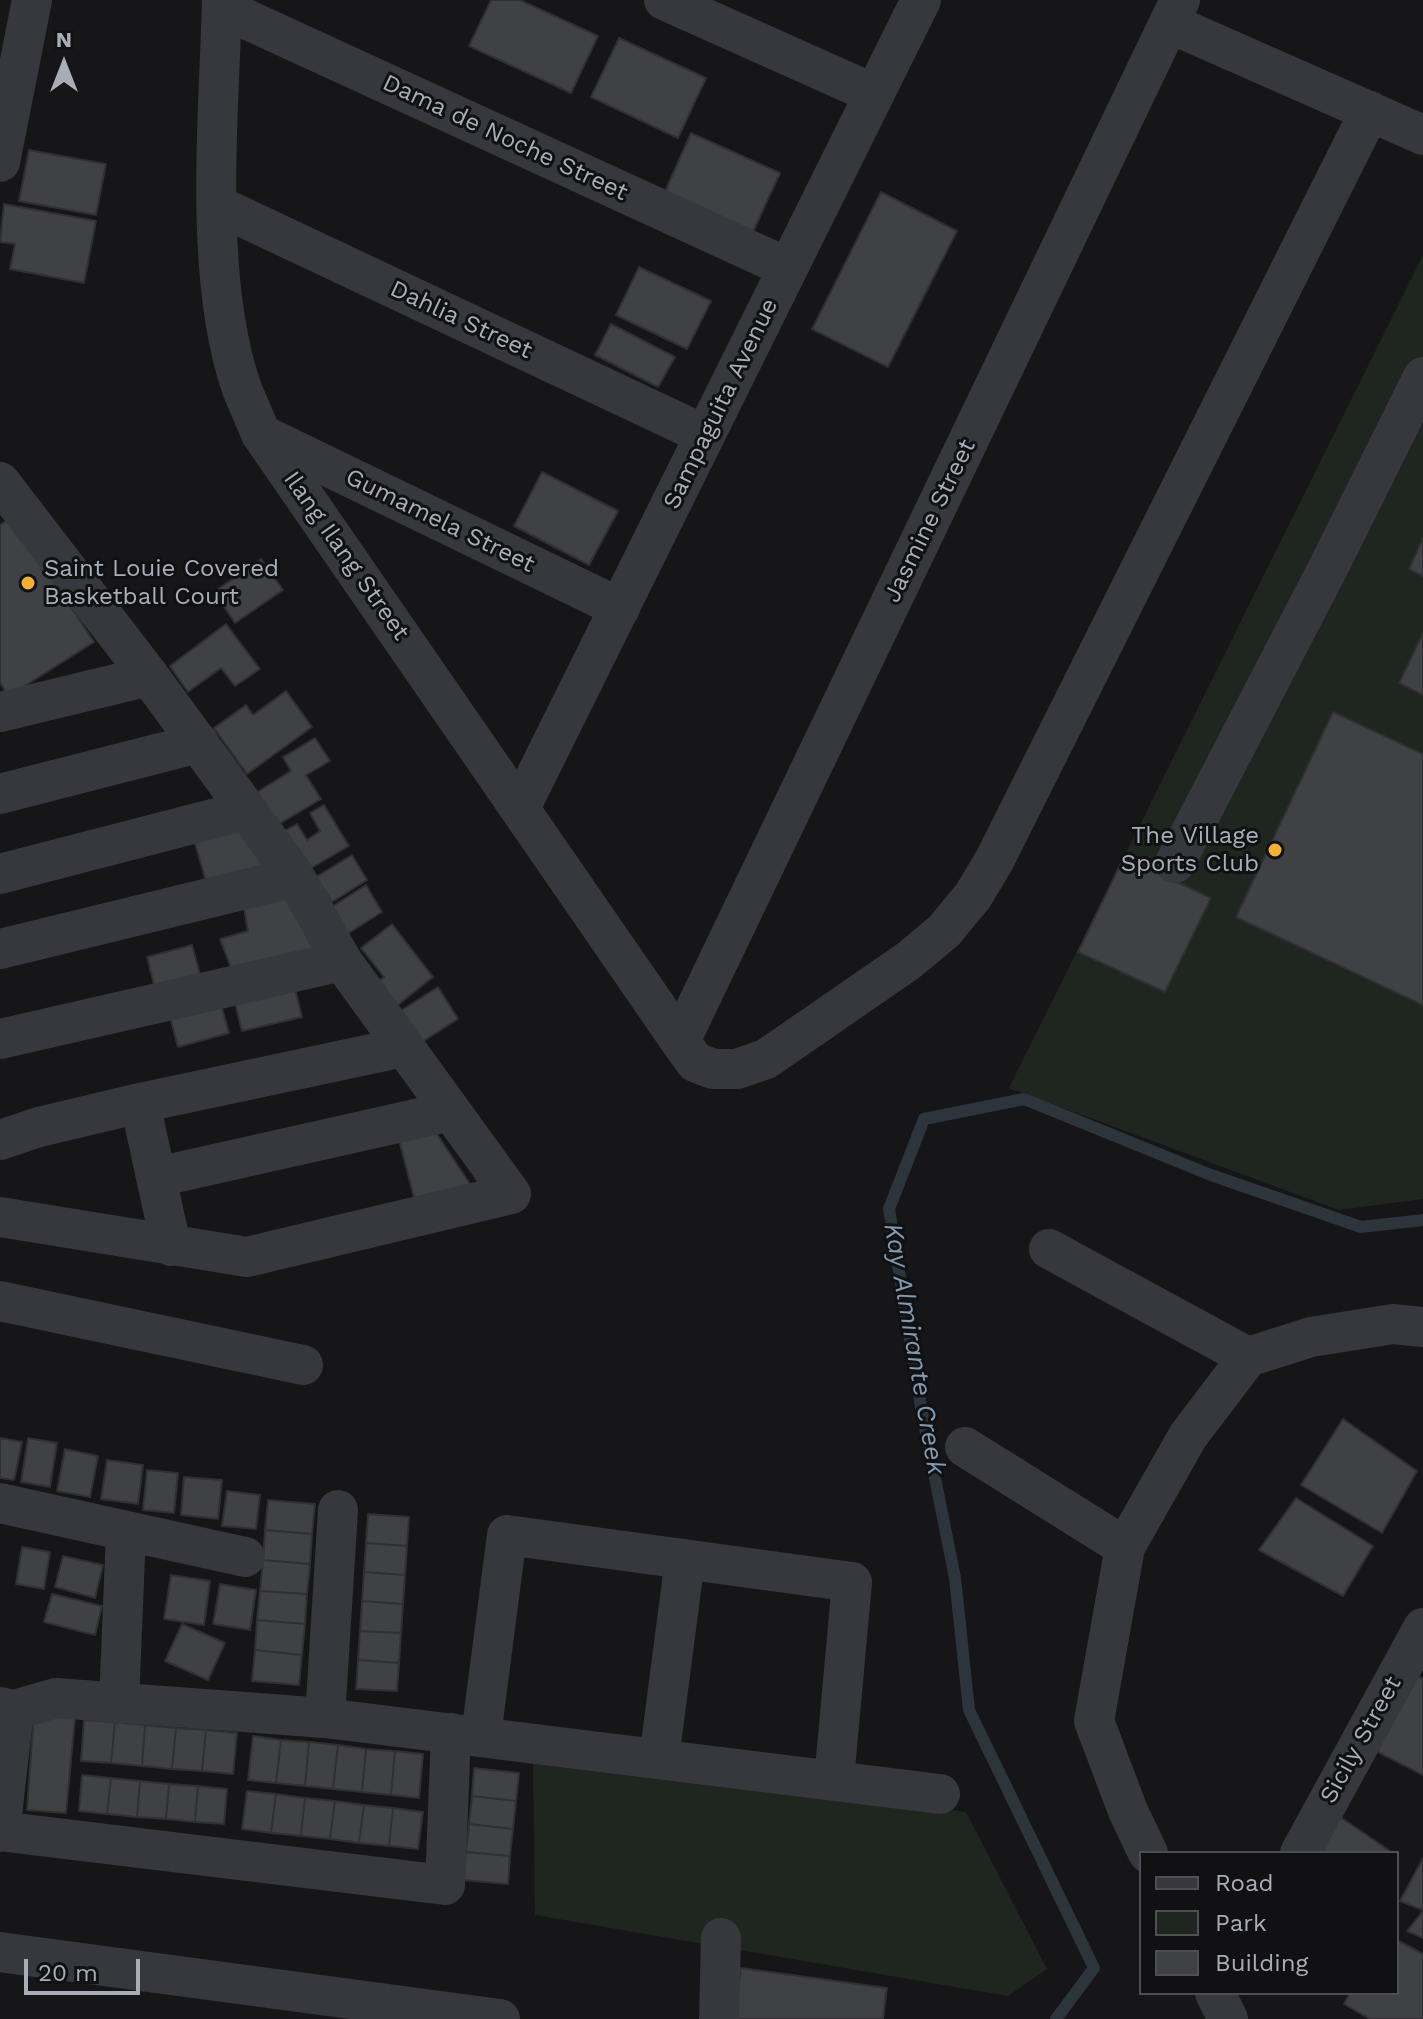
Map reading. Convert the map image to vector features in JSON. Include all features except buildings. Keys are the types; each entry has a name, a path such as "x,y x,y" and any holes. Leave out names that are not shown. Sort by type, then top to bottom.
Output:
{"street":[{"path":"0,162 32,0"},
{"path":"664,0 874,94"},
{"name":"Sampaguita Avenue","path":"520,808 921,0"},
{"name":"Ilang Ilang Street","path":"222,4 217,205 220,273 227,325 242,387 261,434 680,1041 695,1062 713,1069 737,1069 766,1059 908,961 944,931 973,896 1001,847 1370,111"},
{"name":"Dama de Noche Street","path":"222,4 788,268"},
{"path":"1174,12 1423,135"},
{"name":"Jasmine Street","path":"680,1041 1174,12"},
{"name":"Dahlia Street","path":"217,205 705,435"},
{"path":"1175,863 1423,377"},
{"name":"Gumamela Street","path":"261,434 620,608"},
{"path":"0,482 199,743 295,877 342,961 511,1194 247,1257 0,1217"},
{"path":"0,712 149,676"},
{"path":"0,794 199,743"},
{"path":"0,874 247,810"},
{"path":"0,949 295,877"},
{"path":"0,1039 342,961"},
{"path":"0,1140 39,1127 140,1103 404,1047"},
{"path":"140,1103 171,1246"},
{"path":"157,1177 451,1111"},
{"path":"1049,1249 1248,1357"},
{"path":"0,1301 303,1365"},
{"path":"1147,1851 1128,1811 1094,1721 1125,1547 1188,1436 1248,1357 1311,1337 1393,1324 1423,1327"},
{"path":"965,1447 1125,1547"},
{"path":"0,1503 245,1557"},
{"path":"325,1718 338,1510"},
{"path":"119,1704 126,1532"},
{"path":"834,1780 852,1582 507,1535 466,1734 445,1885 0,1832 7,1708 56,1698 325,1718 466,1734 940,1794"},
{"path":"659,1759 685,1559"},
{"name":"Sicily Street","path":"1301,1851 1423,1628"},
{"path":"719,2019 721,1938"},
{"path":"0,1952 500,2019"}],"green space":[{"name":"The Village Sports Club","path":"1423,255 1423,1199 1339,1210 1009,1088"},
{"path":"533,1760 966,1812 1047,1969 1008,1996 535,1915"}],"waterway":[{"name":"Kay Almirante Creek","path":"1056,2019 1094,1968 969,1710 955,1578 922,1413 889,1209 924,1119 1024,1099 1211,1175 1361,1227 1423,1220"}],"place":[{"name":"Saint Louie Covered Basketball Court","path":"28,583"},
{"name":"The Village Sports Club","path":"1275,850"}]}
